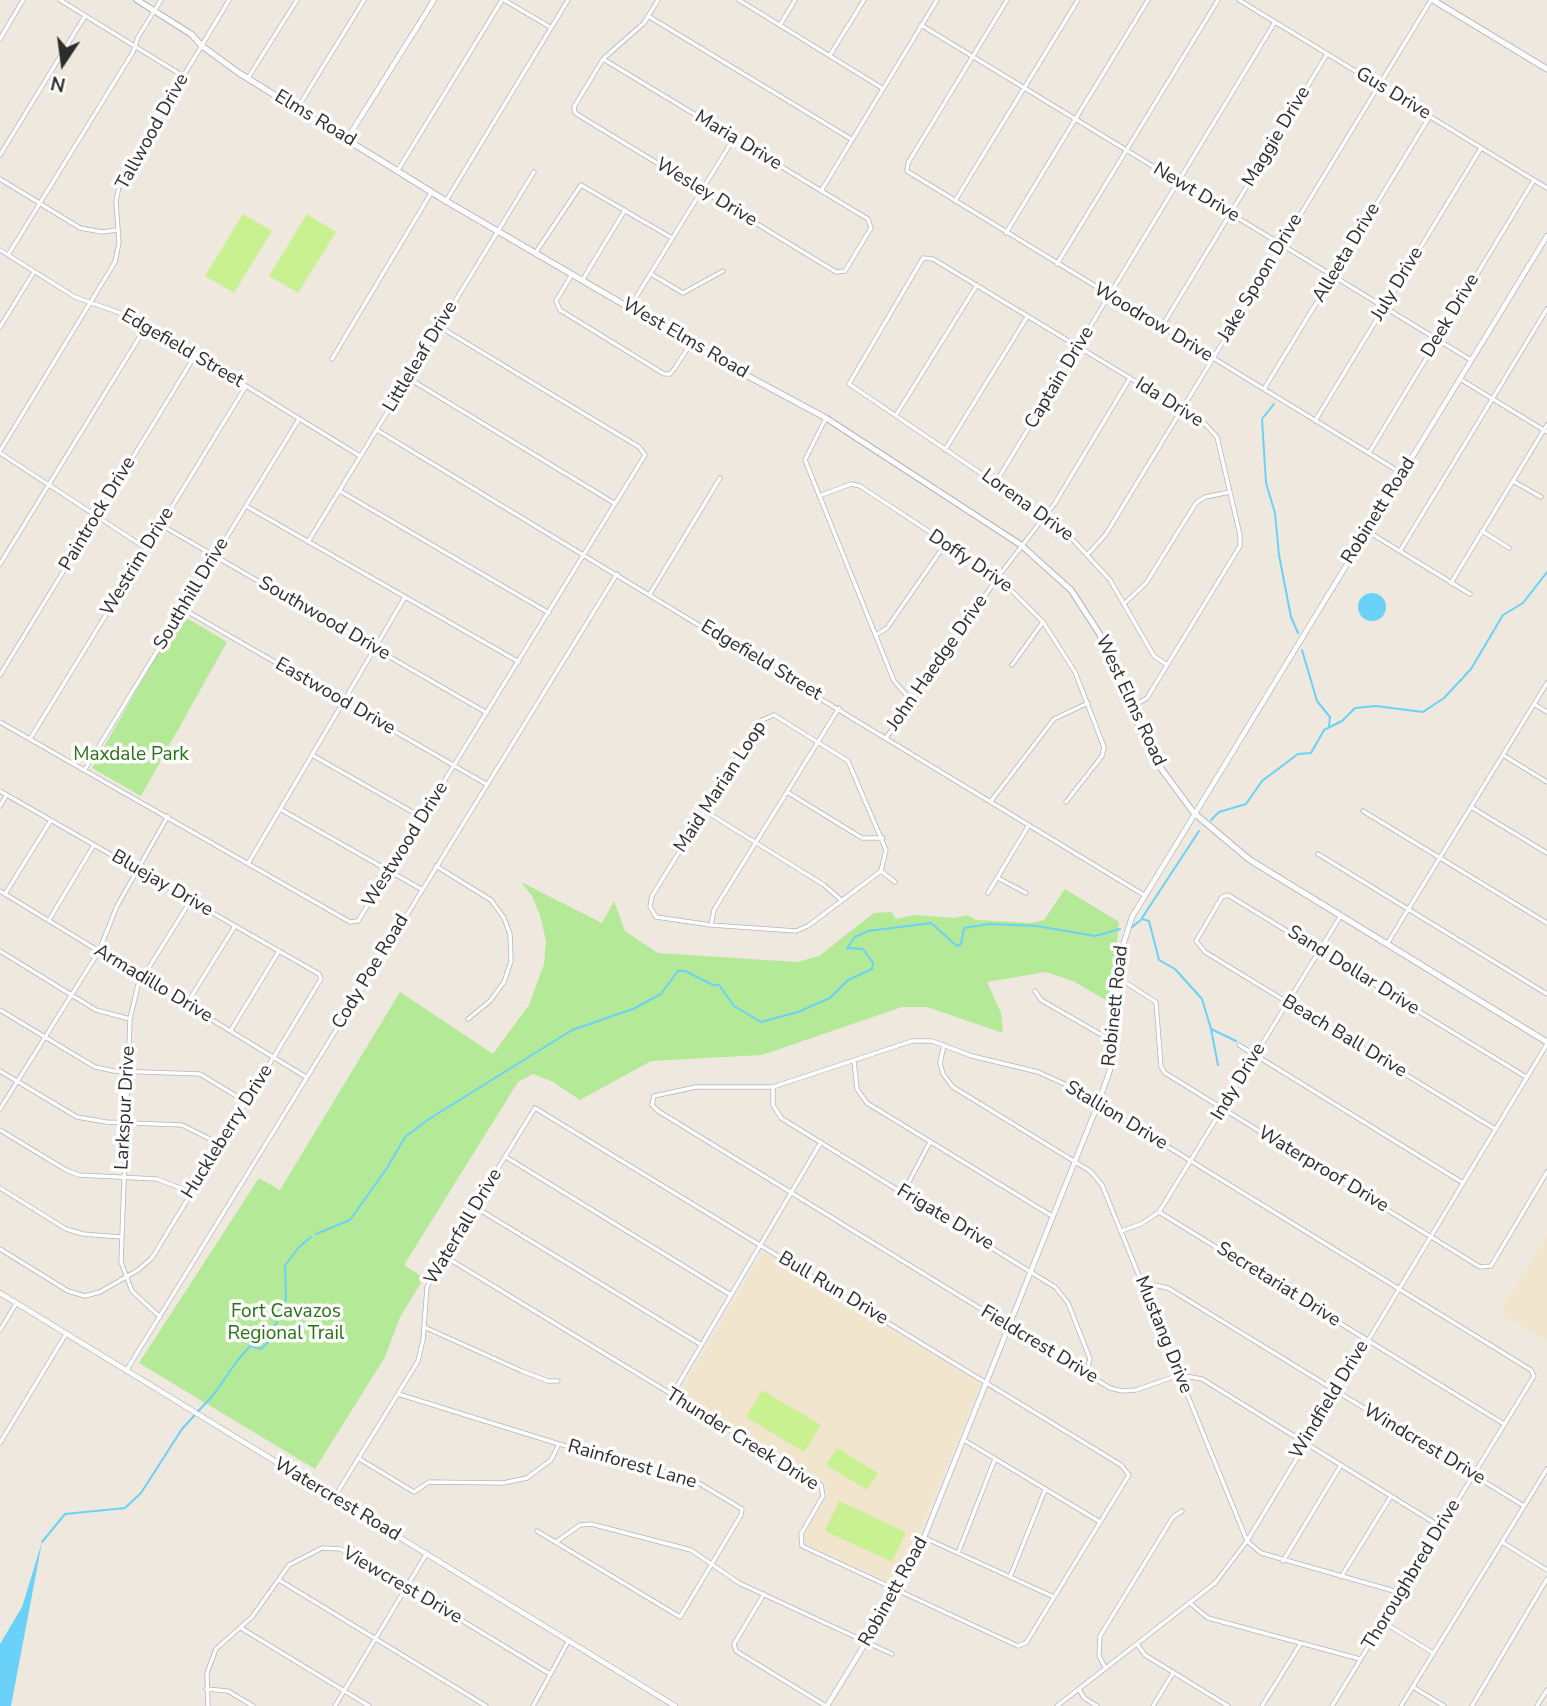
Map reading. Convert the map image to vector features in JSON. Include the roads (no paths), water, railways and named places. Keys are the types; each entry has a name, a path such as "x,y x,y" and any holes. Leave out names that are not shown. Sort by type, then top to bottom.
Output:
{"main road":[{"name":"Elms Road","path":"137,0 191,34 202,46 248,78 498,231"},
{"path":"1432,0 1547,69"},
{"name":"West Elms Road","path":"498,231 826,418 1021,545 1071,590 1086,612 1109,651 1157,763 1194,813 1235,849 1547,1043"}],"street":[{"path":"0,37 23,0"},
{"path":"60,0 183,77"},
{"path":"8,255 161,0"},
{"name":"Tallwood Drive","path":"0,452 117,256 116,201 120,182 229,0"},
{"path":"248,78 297,0"},
{"path":"297,109 364,0"},
{"path":"347,139 434,0"},
{"path":"398,170 503,0 550,27"},
{"path":"446,201 568,0"},
{"path":"603,59 648,16 658,0"},
{"path":"739,0 882,88"},
{"path":"780,25 795,0"},
{"path":"830,55 864,0"},
{"path":"821,191 937,0"},
{"path":"973,57 1007,0"},
{"path":"955,201 1078,0"},
{"path":"1006,233 1148,0"},
{"path":"1057,264 1218,0"},
{"name":"Gus Drive","path":"1239,0 1547,188"},
{"name":"Jake Spoon Drive","path":"1089,554 1106,534 1432,0"},
{"path":"0,155 85,16"},
{"path":"648,16 851,139"},
{"name":"Captain Drive","path":"996,482 1275,22"},
{"name":"Newt Drive","path":"921,25 1471,360"},
{"name":"Maggie Drive","path":"1161,328 1327,54"},
{"name":"Woodrow Drive","path":"973,57 906,169 1006,233 1403,474"},
{"name":"Wesley Drive","path":"603,59 574,110 702,190 841,273 871,223"},
{"name":"Maria Drive","path":"603,59 871,223"},
{"name":"Alleeta Drive","path":"1264,389 1430,117"},
{"path":"630,307 734,138"},
{"name":"July Drive","path":"1315,421 1481,148"},
{"name":"Littleleaf Drive","path":"308,542 534,172"},
{"path":"0,179 80,228 95,232 117,229"},
{"name":"Deek Drive","path":"1369,453 1534,180"},
{"path":"536,253 581,185 673,239"},
{"path":"332,359 432,191"},
{"path":"583,279 625,210"},
{"name":"Robinett Road","path":"827,1706 898,1591 925,1538 1098,1104 1110,1070 1117,977 1123,939 1144,895 1547,236"},
{"name":"Edgefield Street","path":"0,250 90,303 128,315 147,325 360,457"},
{"name":"Ida Drive","path":"849,384 914,272 926,257 1130,378 1215,433 1240,535 1240,546 1147,698 1132,707"},
{"path":"651,274 682,293 723,271"},
{"path":"0,327 34,272"},
{"path":"572,274 556,301 559,310 664,374 670,374 691,343"},
{"path":"896,415 977,285"},
{"path":"1400,551 1547,309"},
{"path":"945,450 1027,317"},
{"path":"0,564 147,325"},
{"name":"Westwood Drive","path":"0,722 354,923 360,918 645,453 440,327"},
{"name":"Paintrock Drive","path":"0,675 197,354"},
{"path":"408,378 614,503"},
{"name":"John Haedge Drive","path":"886,738 998,577 1046,515 1130,378"},
{"path":"1460,379 1545,431"},
{"name":"Lorena Drive","path":"849,384 1046,515 1089,554 1126,602 1154,656 1167,665"},
{"name":"Westrim Drive","path":"30,739 246,386"},
{"path":"826,418 805,456 897,687 911,700"},
{"name":"Southhill Drive","path":"85,769 299,419"},
{"path":"1451,583 1547,425"},
{"name":"Edgefield Street","path":"377,430 1144,895"},
{"path":"0,452 147,549"},
{"path":"650,594 720,478"},
{"path":"1513,481 1541,498"},
{"name":"Doffy Drive","path":"819,496 856,484 998,577 1044,622 1065,652 1088,703 1104,752 1066,802"},
{"path":"340,491 549,613"},
{"path":"1126,602 1146,583 1195,503 1205,497 1230,492"},
{"path":"246,506 519,662"},
{"name":"Southwood Drive","path":"161,525 487,713"},
{"path":"1367,531 1470,594"},
{"path":"1482,531 1509,548"},
{"path":"876,635 887,628 946,543"},
{"name":"Cody Poe Road","path":"126,1371 617,574"},
{"path":"249,862 405,597"},
{"name":"Eastwood Drive","path":"183,609 486,785"},
{"path":"1012,665 1044,622"},
{"path":"1387,944 1547,684"},
{"path":"990,801 1054,719 1088,703"},
{"path":"1534,704 1547,712"},
{"path":"711,925 714,910 839,708"},
{"name":"Maid Marian Loop","path":"781,717 841,754 854,769 883,838 887,855 881,871 840,899 808,926 796,931 662,919 650,907 652,896 705,811 763,718 781,717"},
{"path":"312,755 423,818"},
{"path":"1503,755 1547,782"},
{"name":"Bluejay Drive","path":"0,791 319,974 321,979"},
{"path":"787,792 862,838 883,838"},
{"path":"0,806 7,795"},
{"path":"1471,807 1547,853"},
{"path":"281,809 421,889"},
{"path":"705,811 824,886 840,899"},
{"path":"1363,811 1547,923"},
{"path":"0,1109 99,951 117,906 169,816"},
{"path":"5,894 51,820"},
{"path":"988,893 1029,825"},
{"path":"49,920 94,845"},
{"path":"1318,854 1547,994"},
{"path":"436,866 491,900 504,918 510,933 511,961 504,982 490,1001 468,1019"},
{"path":"881,871 895,882"},
{"path":"998,878 1026,893"},
{"name":"Armadillo Drive","path":"0,891 306,1077"},
{"name":"Sand Dollar Drive","path":"1196,941 1222,897 1228,895 1527,1077"},
{"name":"Larkspur Drive","path":"125,1278 121,1262 121,1237 133,998 142,977 191,900"},
{"name":"Indy Drive","path":"1159,1212 1341,915"},
{"path":"186,1005 235,926"},
{"name":"Beach Ball Drive","path":"1196,941 1205,952 1495,1129"},
{"path":"0,951 108,1016 130,1019"},
{"path":"231,1030 279,951"},
{"name":"Waterproof Drive","path":"1117,977 1156,1002 1162,1071 1480,1268 1491,1266 1547,1172"},
{"name":"Huckleberry Drive","path":"0,1249 73,1293 89,1295 125,1278 152,1258 321,979"},
{"path":"1035,991 1041,1000 1114,1042"},
{"path":"0,1010 95,1067 128,1072 200,1074 246,1102"},
{"name":"Stallion Drive","path":"652,1100 658,1094 696,1087 773,1087 912,1041 932,1041 972,1056 1038,1072 1098,1104 1534,1373"},
{"name":"Windfield Drive","path":"1057,1706 1191,1604 1214,1583 1247,1541 1547,1043"},
{"name":"Mustang Drive","path":"944,1045 940,1063 943,1074 953,1087 1090,1171 1102,1185 1247,1541"},
{"path":"1239,1045 1463,1183"},
{"path":"854,1061 857,1088 863,1099 1052,1216"},
{"path":"0,1070 76,1116 182,1125 220,1144"},
{"name":"Frigate Drive","path":"773,1087 774,1105 781,1118 1055,1287 1068,1303 1090,1359 1086,1373"},
{"name":"Fieldcrest Drive","path":"652,1100 658,1111 1086,1373 1122,1391 1179,1375"},
{"name":"Waterfall Drive","path":"334,1498 418,1361 427,1287 535,1108"},
{"name":"Bull Run Drive","path":"535,1108 1121,1465 1129,1475"},
{"path":"0,1130 79,1175 157,1180 191,1192"},
{"path":"672,1395 821,1142"},
{"path":"903,1192 930,1142"},
{"path":"506,1157 731,1295"},
{"path":"0,1188 66,1229 83,1234 121,1237"},
{"path":"475,1207 701,1345"},
{"path":"1121,1231 1141,1224 1159,1212"},
{"name":"Secretariat Drive","path":"1159,1212 1504,1424"},
{"name":"Thunder Creek Drive","path":"444,1256 821,1485 823,1496 800,1534 802,1546 1018,1646 1026,1643 1129,1475"},
{"path":"125,1278 142,1303 160,1317"},
{"name":"Windcrest Drive","path":"1143,1289 1154,1285 1168,1288 1524,1506"},
{"name":"Watercrest Road","path":"0,1293 675,1706"},
{"path":"0,1330 16,1304"},
{"path":"424,1326 522,1371 558,1381"},
{"path":"0,1443 66,1334"},
{"name":"Thoroughbred Drive","path":"1332,1706 1534,1373"},
{"path":"1179,1375 1202,1379 1441,1527"},
{"name":"Rainforest Lane","path":"398,1394 559,1444 692,1479 738,1505 741,1515 680,1617 556,1542"},
{"path":"964,1440 1100,1522"},
{"path":"358,1458 414,1492 429,1482 503,1483 527,1478 551,1460 559,1444"},
{"path":"958,1553 995,1458"},
{"path":"1283,1561 1341,1465"},
{"path":"1401,1706 1547,1469"},
{"path":"1010,1577 1045,1490"},
{"path":"1341,1577 1391,1496"},
{"path":"1106,1668 1099,1656 1100,1636 1173,1517 1182,1511"},
{"path":"537,1531 556,1542 580,1525 591,1524 691,1549 738,1583 892,1654"},
{"path":"925,1538 1054,1597"},
{"path":"1247,1541 1261,1553 1283,1561 1401,1593"},
{"path":"1502,1542 1547,1570"},
{"name":"Viewcrest Drive","path":"208,1706 206,1689 211,1658 222,1642 241,1628 278,1580 301,1556 330,1548 351,1553 550,1674"},
{"path":"335,1706 427,1553"},
{"path":"1472,1706 1547,1579"},
{"path":"278,1580 486,1706"},
{"path":"764,1594 734,1644 736,1651 827,1706"},
{"path":"1191,1604 1208,1618 1361,1659"},
{"path":"1383,1622 1433,1653"},
{"path":"241,1628 369,1706"},
{"path":"533,1706 569,1640"},
{"path":"1262,1706 1301,1643"},
{"path":"1137,1644 1145,1655 1228,1706"},
{"path":"1153,1706 1173,1673"},
{"path":"1413,1687 1444,1706"},
{"path":"206,1689 228,1691 254,1706"},
{"path":"1079,1689 1084,1698 1097,1706"},
{"path":"1537,1706 1547,1690"}],"water":[{"path":"1372,593 1382,597 1386,607 1382,617 1372,621 1362,617 1358,607 1362,597"},
{"path":"42,1542 11,1706 0,1706 0,1644 22,1607"}],"waterway":[{"path":"1274,404 1262,419 1266,483 1275,513 1279,555 1291,617 1298,633"},
{"path":"1211,820 1219,812 1246,804 1262,781 1298,754 1311,753 1324,730 1342,721 1355,708 1376,706 1423,712 1444,698 1471,669 1503,615 1523,603 1547,572"},
{"path":"1302,650 1317,701 1330,717 1329,726"},
{"path":"1142,918 1199,831"},
{"path":"1131,928 1142,919 1149,921 1159,960 1175,969 1202,999 1211,1029 1236,1041"},
{"path":"316,1234 350,1220 387,1168 405,1137 429,1119 572,1030 633,1009 661,994 678,971 685,971 713,985 719,985 734,1006 761,1022 798,1012 830,998 848,980 872,969 873,963 863,949 847,948 855,937 868,931 931,923 957,946 961,944 964,928 989,924 1037,926 1095,936 1120,929"},
{"path":"1211,1029 1218,1065"},
{"path":"42,1542 65,1514 125,1508 141,1493 182,1429 214,1394 237,1361 250,1346 261,1349 269,1341 286,1299 285,1266 298,1248 311,1237"}],"park label":[{"name":"Maxdale Park","path":"131,755"},
{"name":"Fort Cavazos Regional Trail","path":"286,1323"}]}
